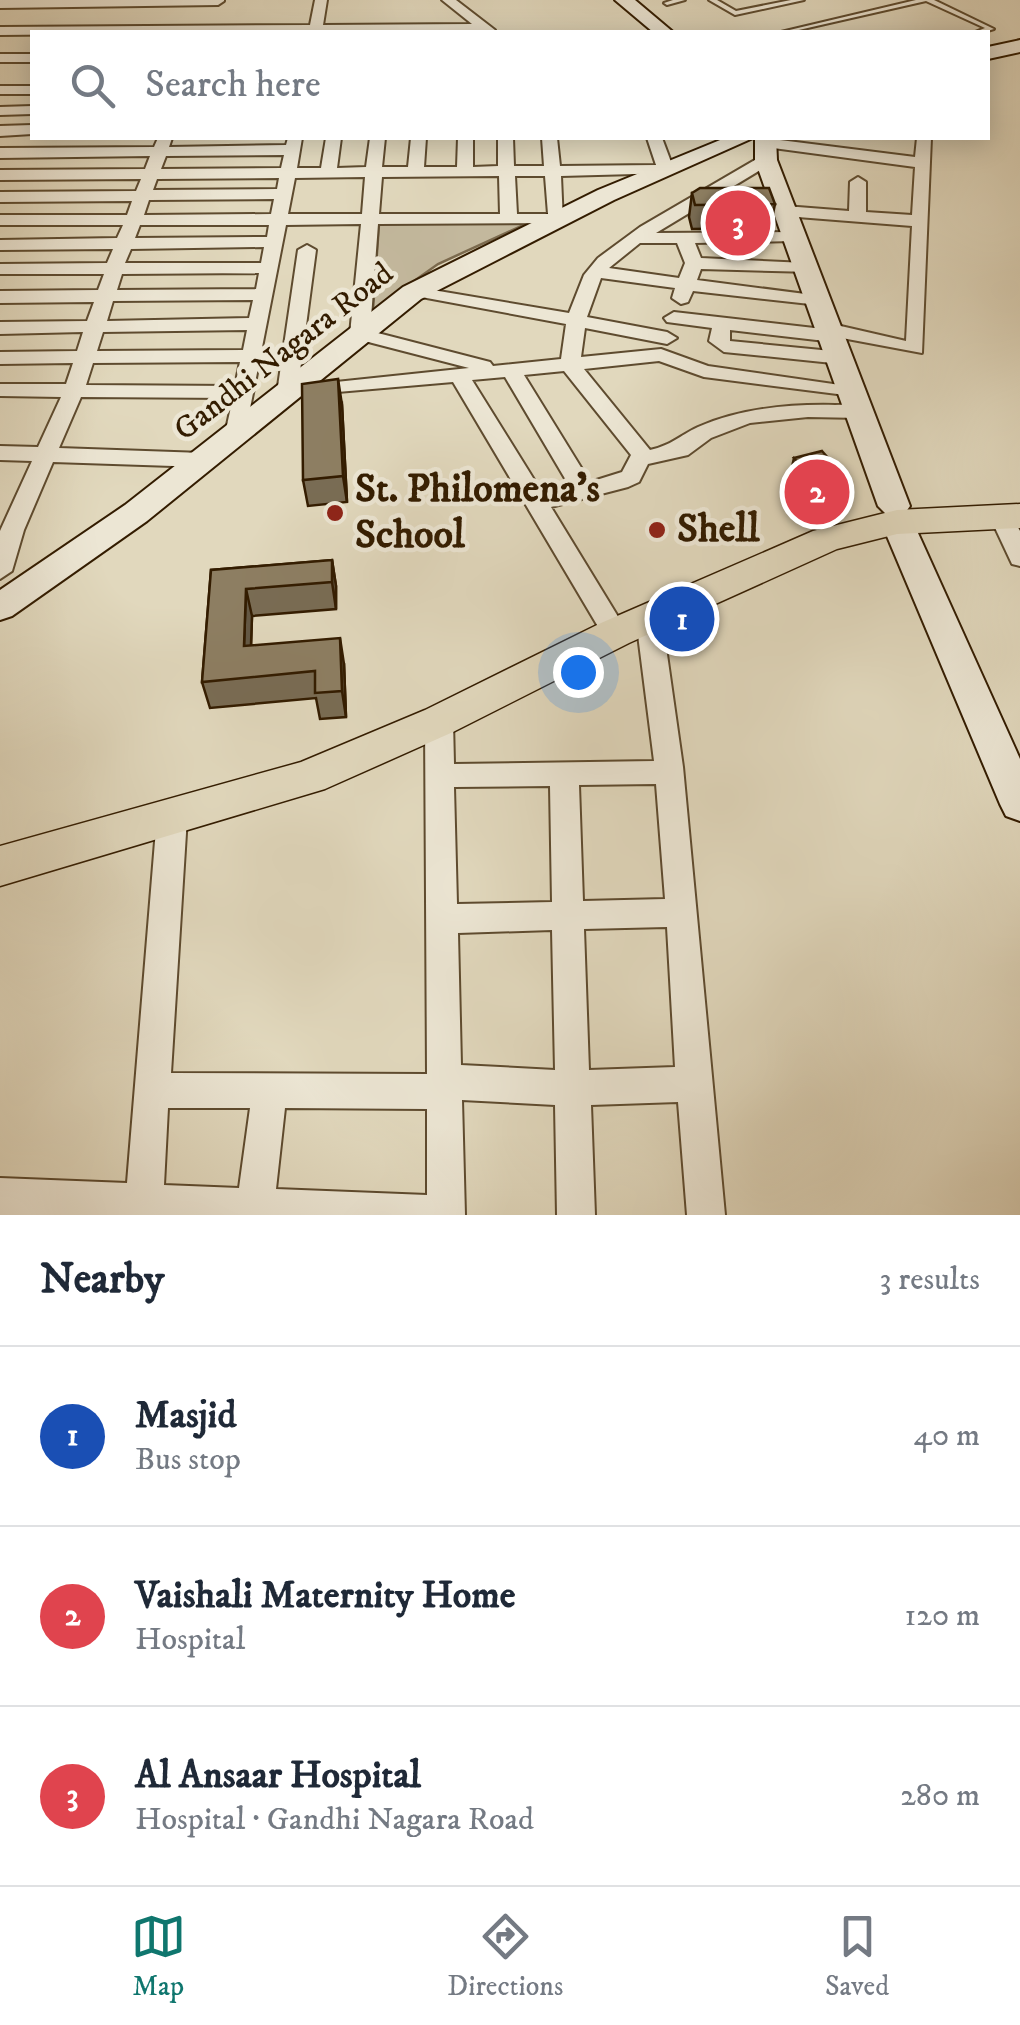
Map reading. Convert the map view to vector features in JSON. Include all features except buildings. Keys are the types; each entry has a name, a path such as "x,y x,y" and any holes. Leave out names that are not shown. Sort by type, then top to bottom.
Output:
{"main road":[{"path":"0,844 175,796 312,752 786,555 896,514 1014,510"},
{"path":"0,866 310,776 439,721 624,623"}],"street":[{"path":"448,0 488,30"},
{"path":"607,0 644,30"},
{"path":"624,0 662,30"},
{"path":"93,30 108,1"},
{"path":"1,6 108,1 320,6"},
{"path":"1,6 100,16 217,6"},
{"path":"209,30 217,6"},
{"path":"386,30 488,30"},
{"path":"0,32 30,32"},
{"path":"990,43 1020,38"},
{"path":"990,53 1020,46"},
{"path":"0,58 30,58"},
{"path":"0,90 30,90"},
{"path":"0,110 30,110"},
{"path":"0,130 30,130"},
{"path":"328,172 333,140"},
{"path":"376,140 360,334 507,371 584,492"},
{"path":"416,172 418,140"},
{"path":"466,140 466,172"},
{"path":"506,140 509,219"},
{"path":"0,220 557,219 550,140"},
{"path":"7,175 666,170 657,140"},
{"path":"674,318 722,323 719,342 724,346 836,341 915,349 924,140"},
{"path":"0,571 6,530 47,454 74,390 162,144"},
{"path":"0,153 30,145 293,144 236,434"},
{"path":"644,457 570,365 575,324 595,272 760,144 923,163"},
{"path":"760,144 836,341 896,514 1020,804"},
{"name":"Gandhi Nagara Road","path":"0,606 136,513 416,290 666,170 760,144"},
{"path":"30,145 7,175 1,198 283,194"},
{"path":"857,216 858,182"},
{"path":"638,238 684,237 857,216 920,221"},
{"path":"664,347 694,263 684,237"},
{"path":"0,245 274,242"},
{"path":"307,250 287,393 570,365 664,347"},
{"path":"694,263 806,268"},
{"path":"0,269 269,268"},
{"path":"595,272 820,302"},
{"path":"416,290 664,347 704,371 857,402"},
{"path":"0,297 264,294"},
{"path":"0,328 258,324"},
{"path":"0,358 251,356"},
{"path":"460,375 538,503 624,623 668,772 691,1084 706,1215"},
{"path":"0,390 244,392"},
{"path":"538,503 631,477 636,462 644,457 680,450 703,432 747,417 857,402"},
{"path":"0,453 203,460"},
{"path":"1014,510 1020,558"},
{"path":"0,1197 143,1208 446,1214 439,721"},
{"path":"440,776 668,772"},
{"path":"564,773 576,1215"},
{"path":"143,1208 172,817"},
{"path":"442,919 679,912"},
{"path":"153,1090 691,1084"},
{"path":"254,1211 270,1091"}],"lane":[{"path":"667,3 682,0"},
{"path":"712,0 735,13 801,0"},
{"path":"793,30 927,0 990,30"}],"shaded area":[{"path":"528,223 438,264 373,310 379,224"}],"place":[{"name":"Al Ansaar Hospital","path":"738,223"},
{"name":"Vaishali Maternity Home","path":"817,492"},
{"name":"St. Philomena's School","path":"335,513"},
{"name":"Shell","path":"657,530"},
{"name":"Masjid","path":"682,619"}]}
